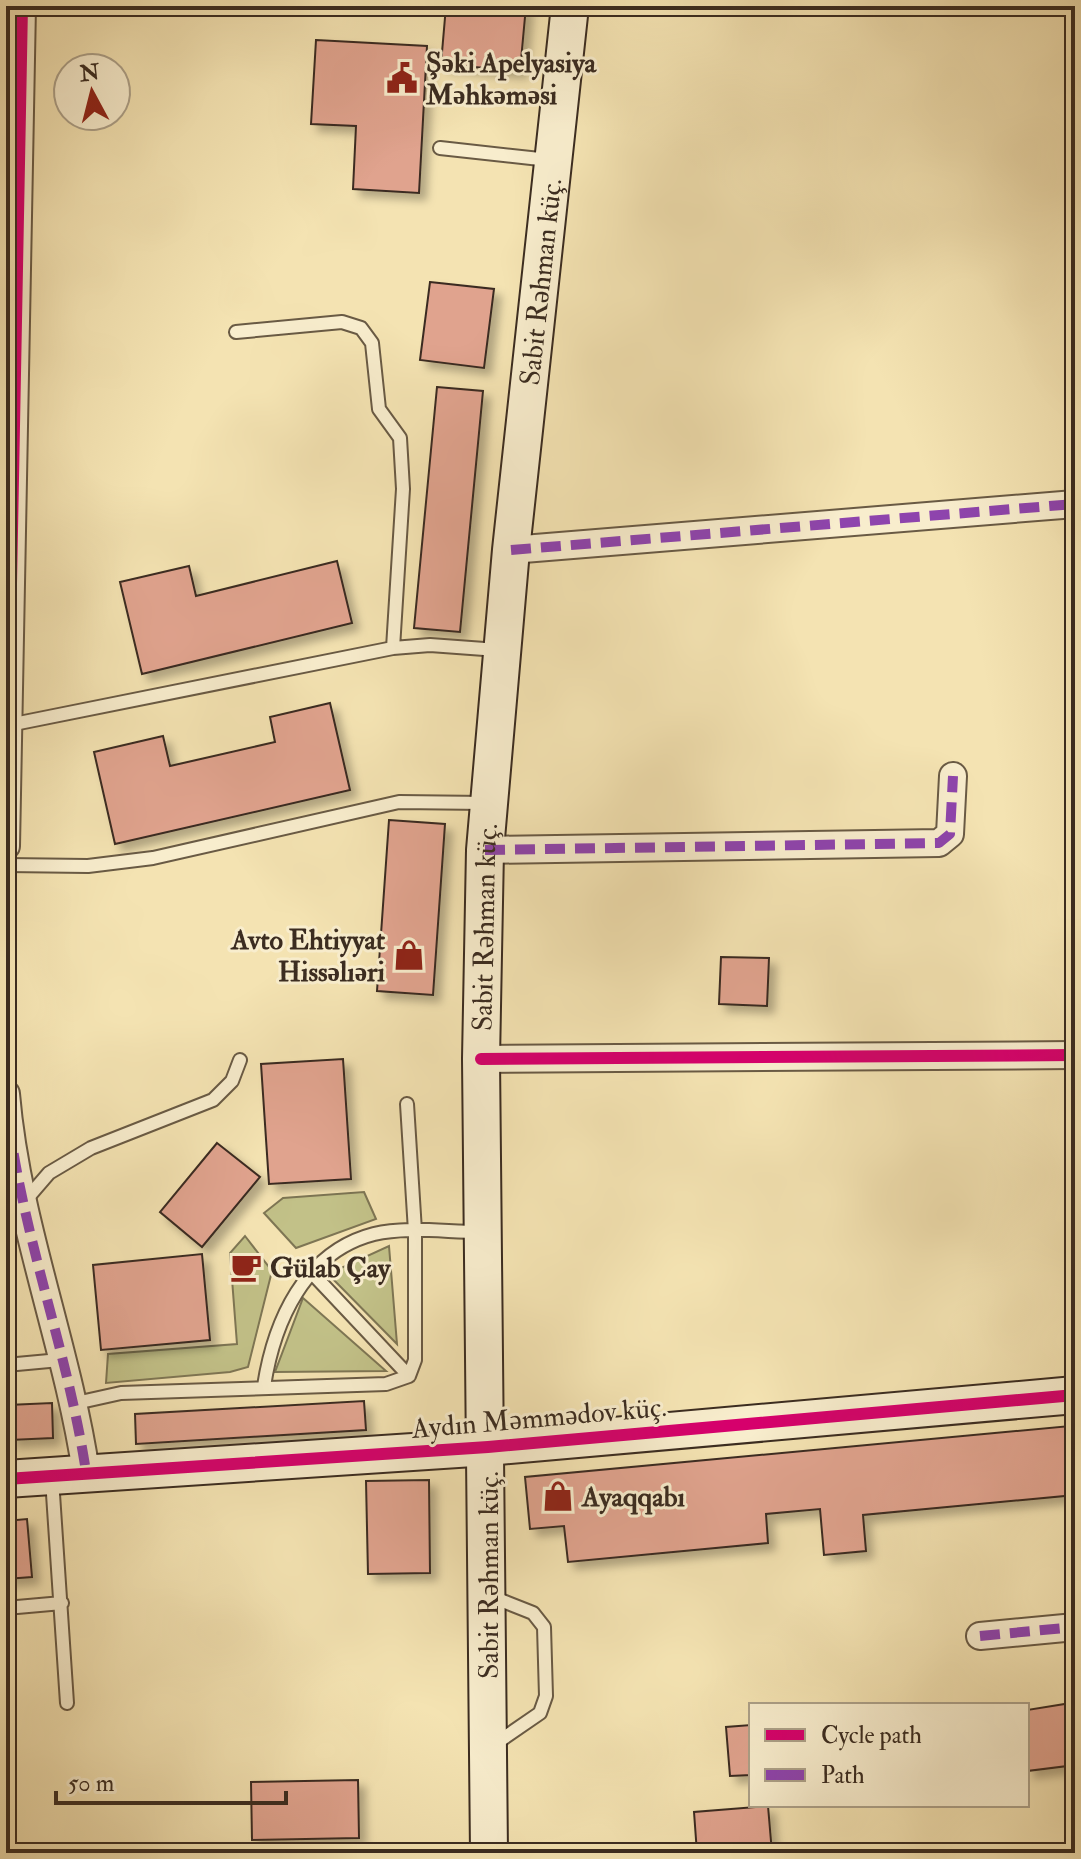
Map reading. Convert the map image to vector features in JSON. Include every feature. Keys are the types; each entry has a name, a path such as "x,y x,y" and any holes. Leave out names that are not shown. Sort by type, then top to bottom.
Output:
{"main road":[{"name":"Sabit Rəhman küç.","path":"489,1853 488,1447 481,1059 485,850 511,550 570,6"},
{"name":"Aydın Məmmədov küç.","path":"6,1479 488,1447 1075,1395"}],"street":[{"path":"6,846 10,490 22,6"},
{"path":"511,550 1075,504"},
{"path":"485,850 939,843 950,834 953,776"},
{"path":"481,1059 1075,1055"},
{"path":"6,1094 15,1206 60,1360 76,1403 69,1474"},
{"path":"980,1636 1075,1627"}],"lane":[{"path":"440,148 553,161"},
{"path":"236,332 342,322 361,328 372,343 379,409 400,438 403,489 393,648"},
{"path":"9,725 393,648 430,645 501,651"},
{"path":"6,865 88,866 153,858 399,802 488,803"},
{"path":"15,1206 49,1173 91,1148 213,1100 232,1081 240,1060"},
{"path":"407,1104 415,1231 415,1360 409,1376"},
{"path":"264,1386 269,1352 287,1306 311,1272 333,1254 374,1234 483,1232"},
{"path":"311,1272 409,1376"},
{"path":"6,1365 60,1360"},
{"path":"76,1403 121,1393 386,1384 409,1376"},
{"path":"67,1703 62,1603 69,1474"},
{"path":"488,1595 533,1613 544,1627 546,1696 540,1713 489,1748"},
{"path":"6,1608 62,1603"}],"shaded area":[{"path":"364,1192 376,1219 296,1248 264,1213 283,1198"},
{"path":"245,1236 272,1271 248,1367 230,1372 106,1383 108,1354 237,1344 230,1253"},
{"path":"389,1246 397,1344 328,1274"},
{"path":"303,1298 386,1371 275,1372"}],"building":[{"path":"446,6 526,6 520,71 441,64"},
{"path":"316,40 427,46 419,193 353,189 356,126 311,124"},
{"path":"430,282 494,289 484,368 420,360"},
{"path":"437,387 483,391 460,632 414,628"},
{"path":"337,561 352,623 142,674 120,582 189,566 196,596"},
{"path":"330,703 350,790 115,844 94,752 163,736 170,766 275,742 270,717"},
{"path":"389,820 445,824 433,995 377,991"},
{"path":"721,957 769,958 767,1006 719,1004"},
{"path":"343,1059 351,1179 269,1184 261,1064"},
{"path":"217,1143 260,1177 202,1247 160,1212"},
{"path":"202,1254 210,1340 101,1350 93,1265"},
{"path":"364,1401 366,1430 136,1444 135,1414"},
{"path":"52,1403 53,1438 10,1440 8,1405"},
{"path":"1070,1426 1075,1495 863,1515 866,1551 824,1555 820,1509 766,1514 768,1543 568,1562 564,1526 530,1529 525,1477"},
{"path":"429,1480 430,1573 368,1574 366,1481"},
{"path":"27,1519 32,1577 6,1579 6,1521"},
{"path":"1071,1703 1075,1765 1029,1771 1029,1710"},
{"path":"749,1725 749,1775 730,1776 726,1727"},
{"path":"358,1780 359,1838 252,1840 251,1782"},
{"path":"768,1807 772,1853 697,1853 694,1812"}],"marked path":[{"path":"511,550 1075,504"},
{"path":"485,850 939,843 950,834 953,776"},
{"path":"6,1094 20,1190 67,1378 86,1472"},
{"path":"980,1636 1075,1627"}],"cycle path":[{"path":"6,846 22,6"},
{"path":"481,1059 1075,1055"},
{"path":"6,1479 488,1447 1075,1395"}],"place":[{"name":"Şəki Apelyasiya Məhkəməsi","path":"402,78"},
{"name":"Avto Ehtiyyat Hissəlıəri","path":"409,955"},
{"name":"Gülab Çay","path":"246,1267"},
{"name":"Ayaqqabı","path":"558,1496"}]}
